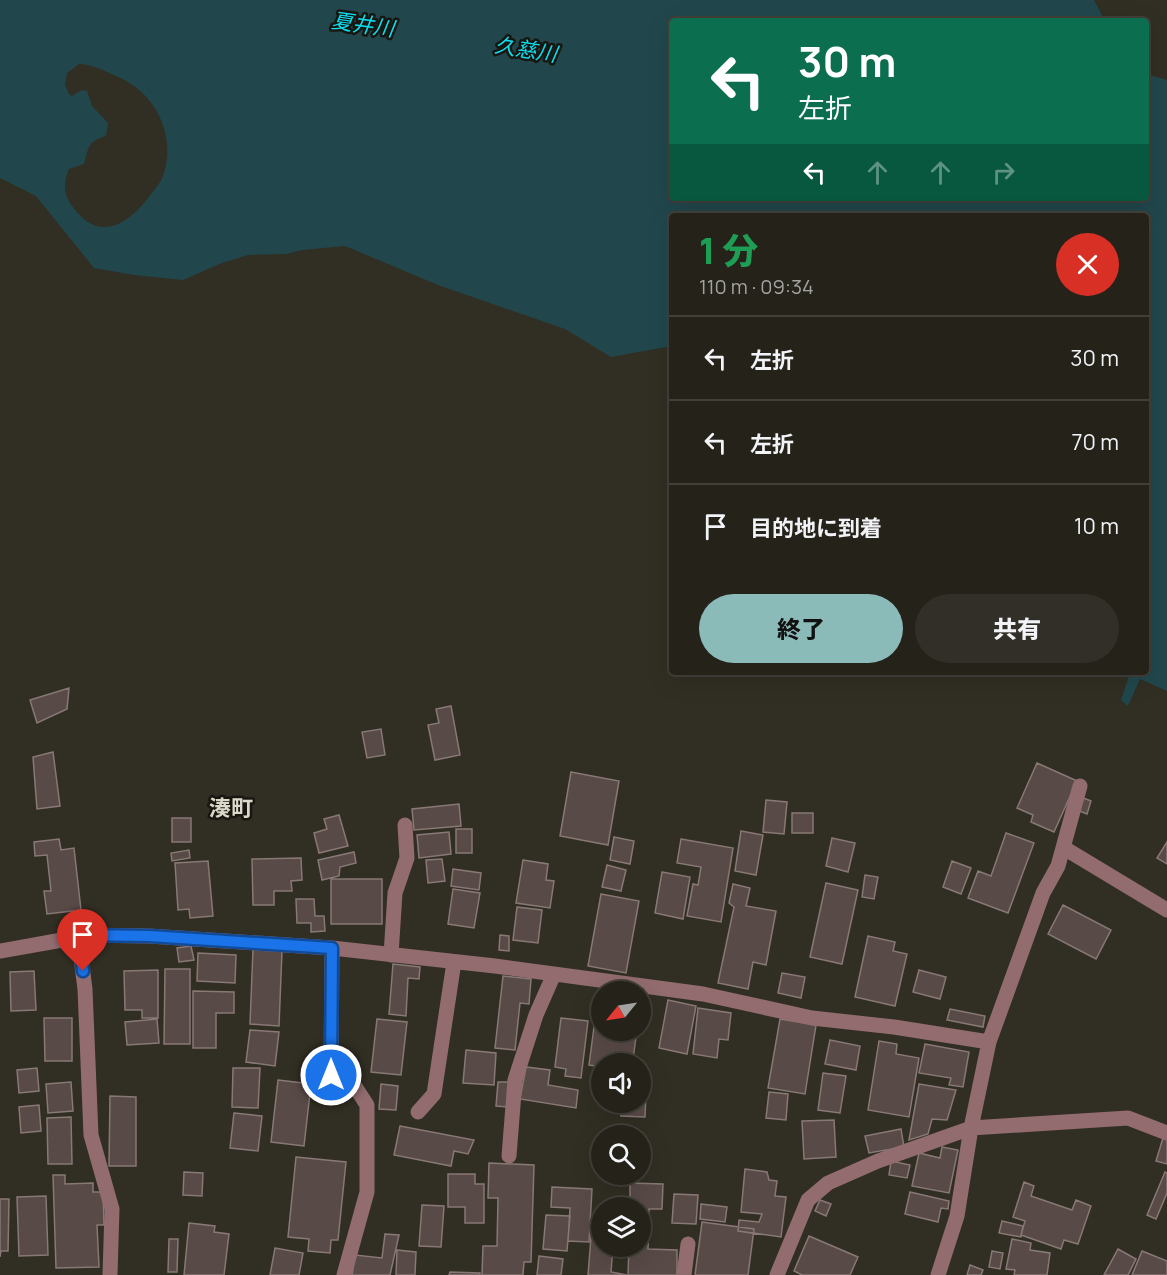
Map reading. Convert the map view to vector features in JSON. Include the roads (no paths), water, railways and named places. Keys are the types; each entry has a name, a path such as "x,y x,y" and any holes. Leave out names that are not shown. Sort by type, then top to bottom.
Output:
{"street":[{"path":"939,1275 957,1216 971,1128 989,1042 1043,893 1058,866 1080,786"},
{"path":"391,955 395,893 407,858 405,825"},
{"path":"1064,848 1167,910"},
{"path":"0,951 78,935 149,936 332,948 703,994 812,1018 894,1027 989,1042"},
{"path":"78,935 85,989 92,1135 112,1209 110,1275"},
{"path":"332,948 331,1075 354,1085 367,1105 367,1192 344,1275"},
{"path":"418,1112 434,1094 454,962"},
{"path":"508,1156 515,1080 536,1015 554,974"},
{"path":"777,1275 808,1200 828,1183 878,1161 971,1128 1128,1118 1167,1133"},
{"path":"684,1275 688,1244"}],"water":[{"path":"0,0 1094,0 1102,18 669,18 669,201 1149,201 1149,75 1167,80 1167,691 1140,679 1128,706 1121,700 1129,675 1149,675 1149,213 669,213 669,350 666,347 611,357 565,329 438,285 345,246 302,250 286,254 248,255 222,263 183,280 94,268 36,196 0,178","holes":["79,64 99,69 131,84 153,105 165,131 167,146 167,161 160,182 132,215 114,226 105,227 95,226 85,220 72,206 65,191 69,169 84,164 92,143 106,136 108,123 92,106 87,91 82,90 72,96 69,94 65,85 67,73"]}],"district":[{"name":"湊町","path":"231,808"}],"water label":[{"name":"夏井川","path":"363,24"},
{"name":"久慈川","path":"526,49"}]}
